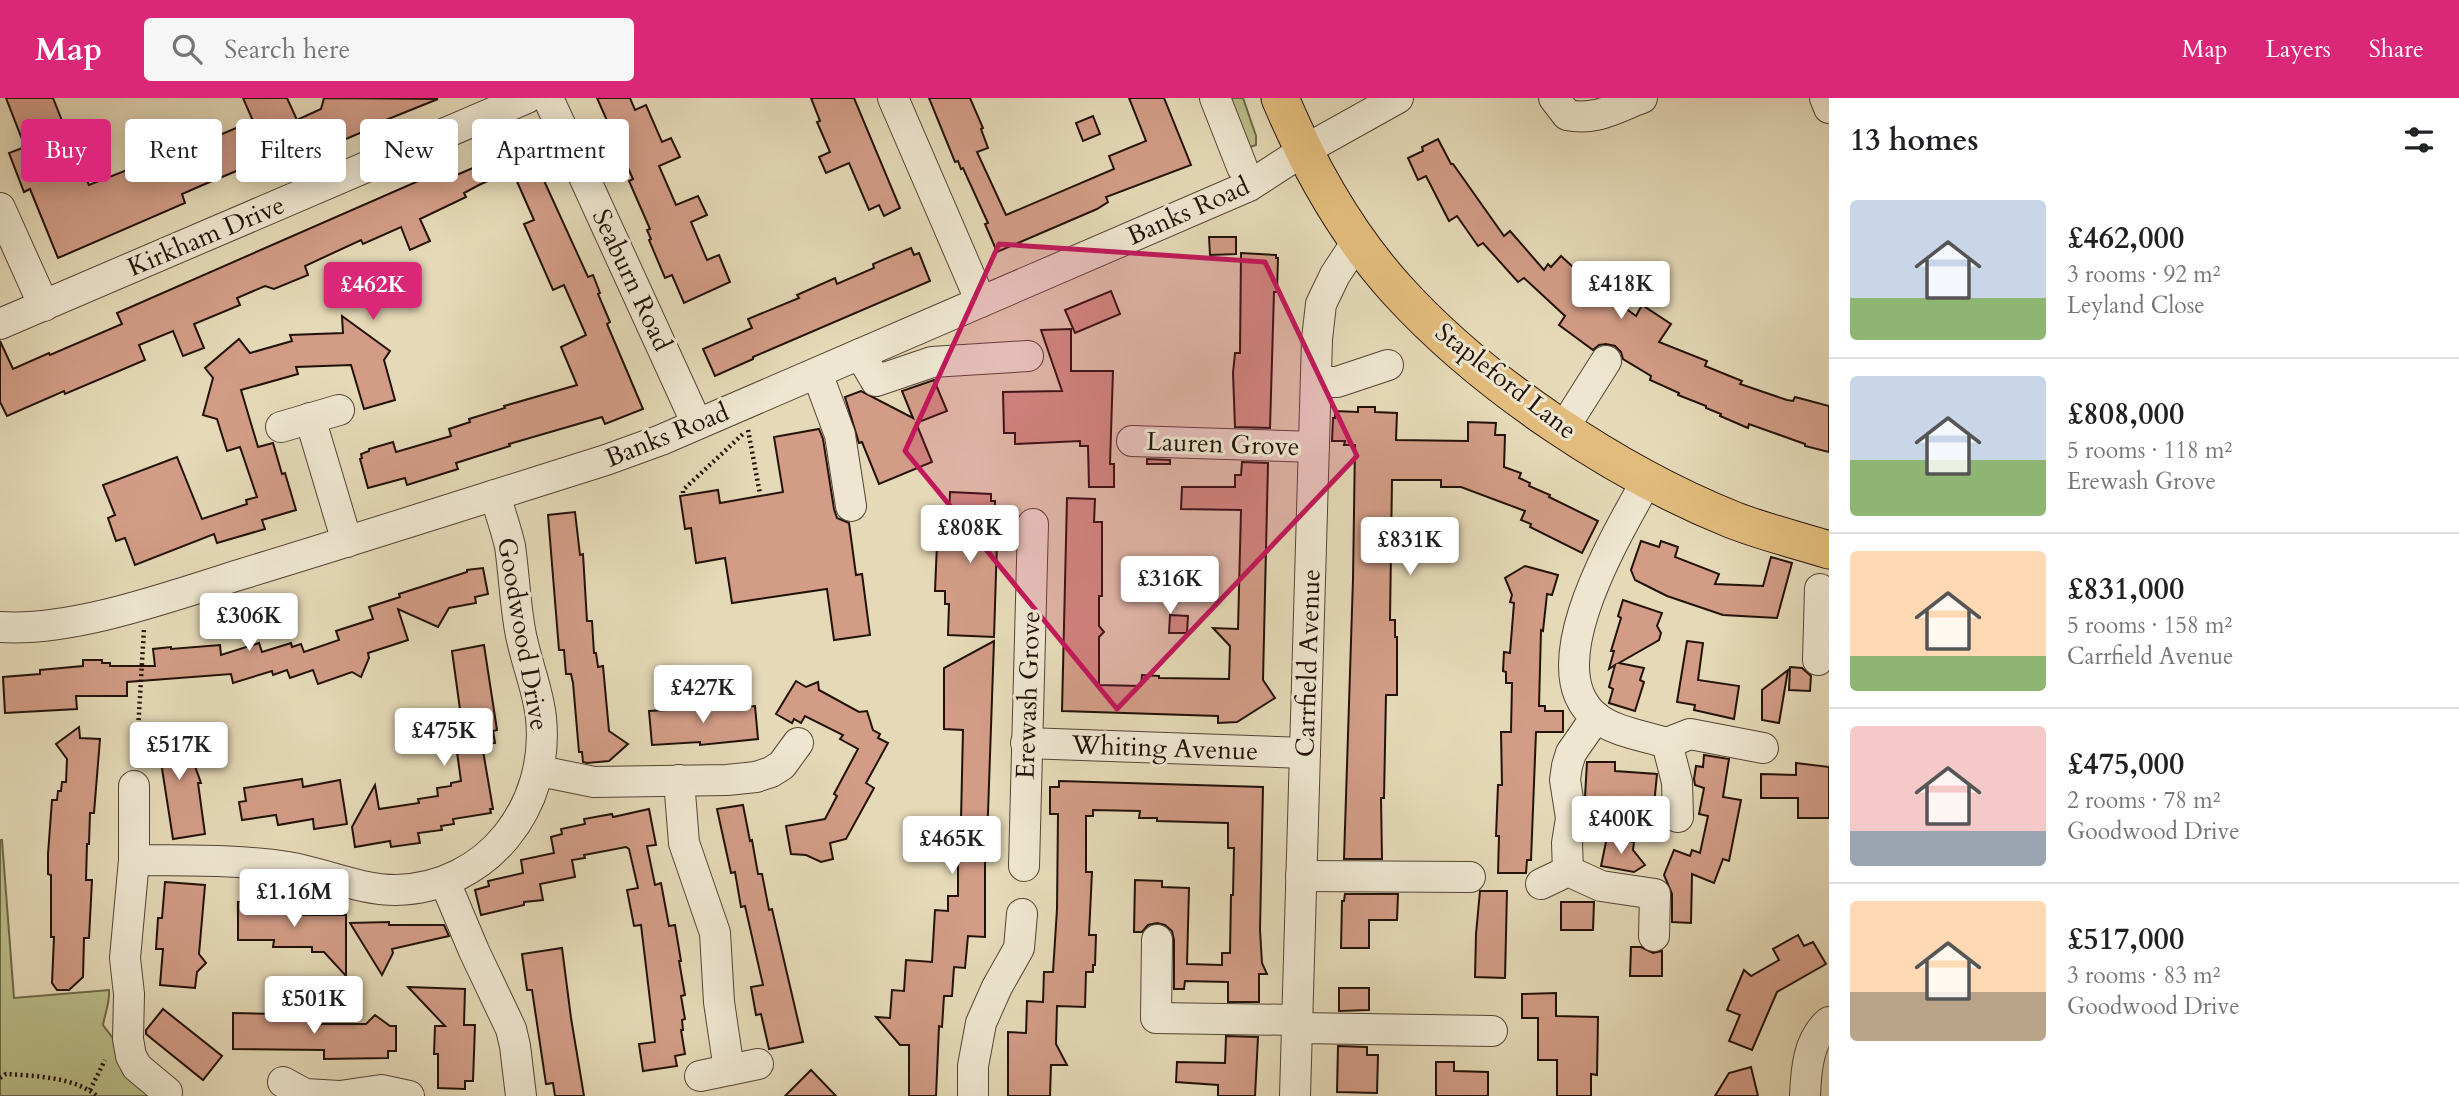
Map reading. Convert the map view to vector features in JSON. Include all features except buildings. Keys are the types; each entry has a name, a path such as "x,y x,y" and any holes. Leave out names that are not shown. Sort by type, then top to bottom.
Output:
{"main road":[{"name":"Stapleford Lane","path":"1280,98 1303,152 1358,240 1398,291 1484,370 1563,429 1647,480 1736,521 1829,550"}],"street":[{"name":"Kirkham Drive","path":"0,324 527,98"},
{"name":"Seaburn Road","path":"548,98 697,424"},
{"path":"893,98 981,302"},
{"path":"1215,98 1242,167"},
{"name":"Banks Road","path":"0,627 67,622 146,604 606,460 697,424 745,417 817,373 1250,186 1303,152 1398,98"},
{"path":"1554,98 1567,115 1581,118 1595,117 1642,98"},
{"path":"1825,98 1829,108"},
{"path":"0,208 44,306"},
{"name":"Carrfield Avenue","path":"1295,1096 1316,382 1321,304 1335,275 1358,240"},
{"path":"860,354 876,381 932,362 1028,356"},
{"path":"1563,429 1606,361"},
{"path":"1316,382 1337,382 1388,365"},
{"path":"817,373 840,435 851,506"},
{"path":"281,427 339,410"},
{"path":"310,418 347,542"},
{"name":"Lauren Grove","path":"1132,441 1314,447"},
{"path":"1647,480 1593,582 1579,632 1574,675 1580,697 1596,717 1610,725 1679,738 1763,748"},
{"name":"Goodwood Drive","path":"134,860 263,864 379,890 427,887 445,882 475,866 503,841 520,819 540,771 541,717 520,631 509,544 495,495"},
{"name":"Erewash Grove","path":"1024,866 1033,524"},
{"path":"1818,660 1823,604"},
{"path":"1568,871 1567,843 1571,818 1565,780 1567,766 1571,753 1596,717"},
{"path":"1678,817 1679,738"},
{"name":"Whiting Avenue","path":"1026,743 1305,753"},
{"path":"540,771 594,782 679,780 757,777 792,764"},
{"path":"679,780 684,843 715,933 719,1002 729,1070"},
{"path":"134,786 134,860 125,958 130,995 127,1020 131,1056 137,1067 167,1092"},
{"path":"1541,884 1568,871"},
{"path":"1568,871 1601,886 1655,894 1654,936"},
{"path":"1301,876 1470,877"},
{"path":"445,882 511,1029 521,1096"},
{"path":"973,1096 973,1066 981,1023 997,986 1019,948 1022,914"},
{"path":"1157,940 1156,1018 1298,1024 1478,1024"},
{"path":"1805,1096 1809,1057 1819,1034 1829,1022"},
{"path":"700,1076 758,1064"},
{"path":"297,1091 340,1096 381,1090 409,1096"}],"path":[{"path":"683,493 745,417"},
{"path":"745,417 760,494"},
{"path":"134,786 146,604"},
{"path":"0,1068 6,1074 57,1080 90,1090 97,1096"},
{"path":"0,1078 6,1074"}],"highlighted area":[{"path":"999,244 1265,262 1357,456 1117,709 905,451"}],"green space":[{"path":"1229,98 1243,98 1256,136 1256,145 1247,148"},
{"path":"0,840 14,998 109,990 103,1025 156,1096 0,1096"}]}
